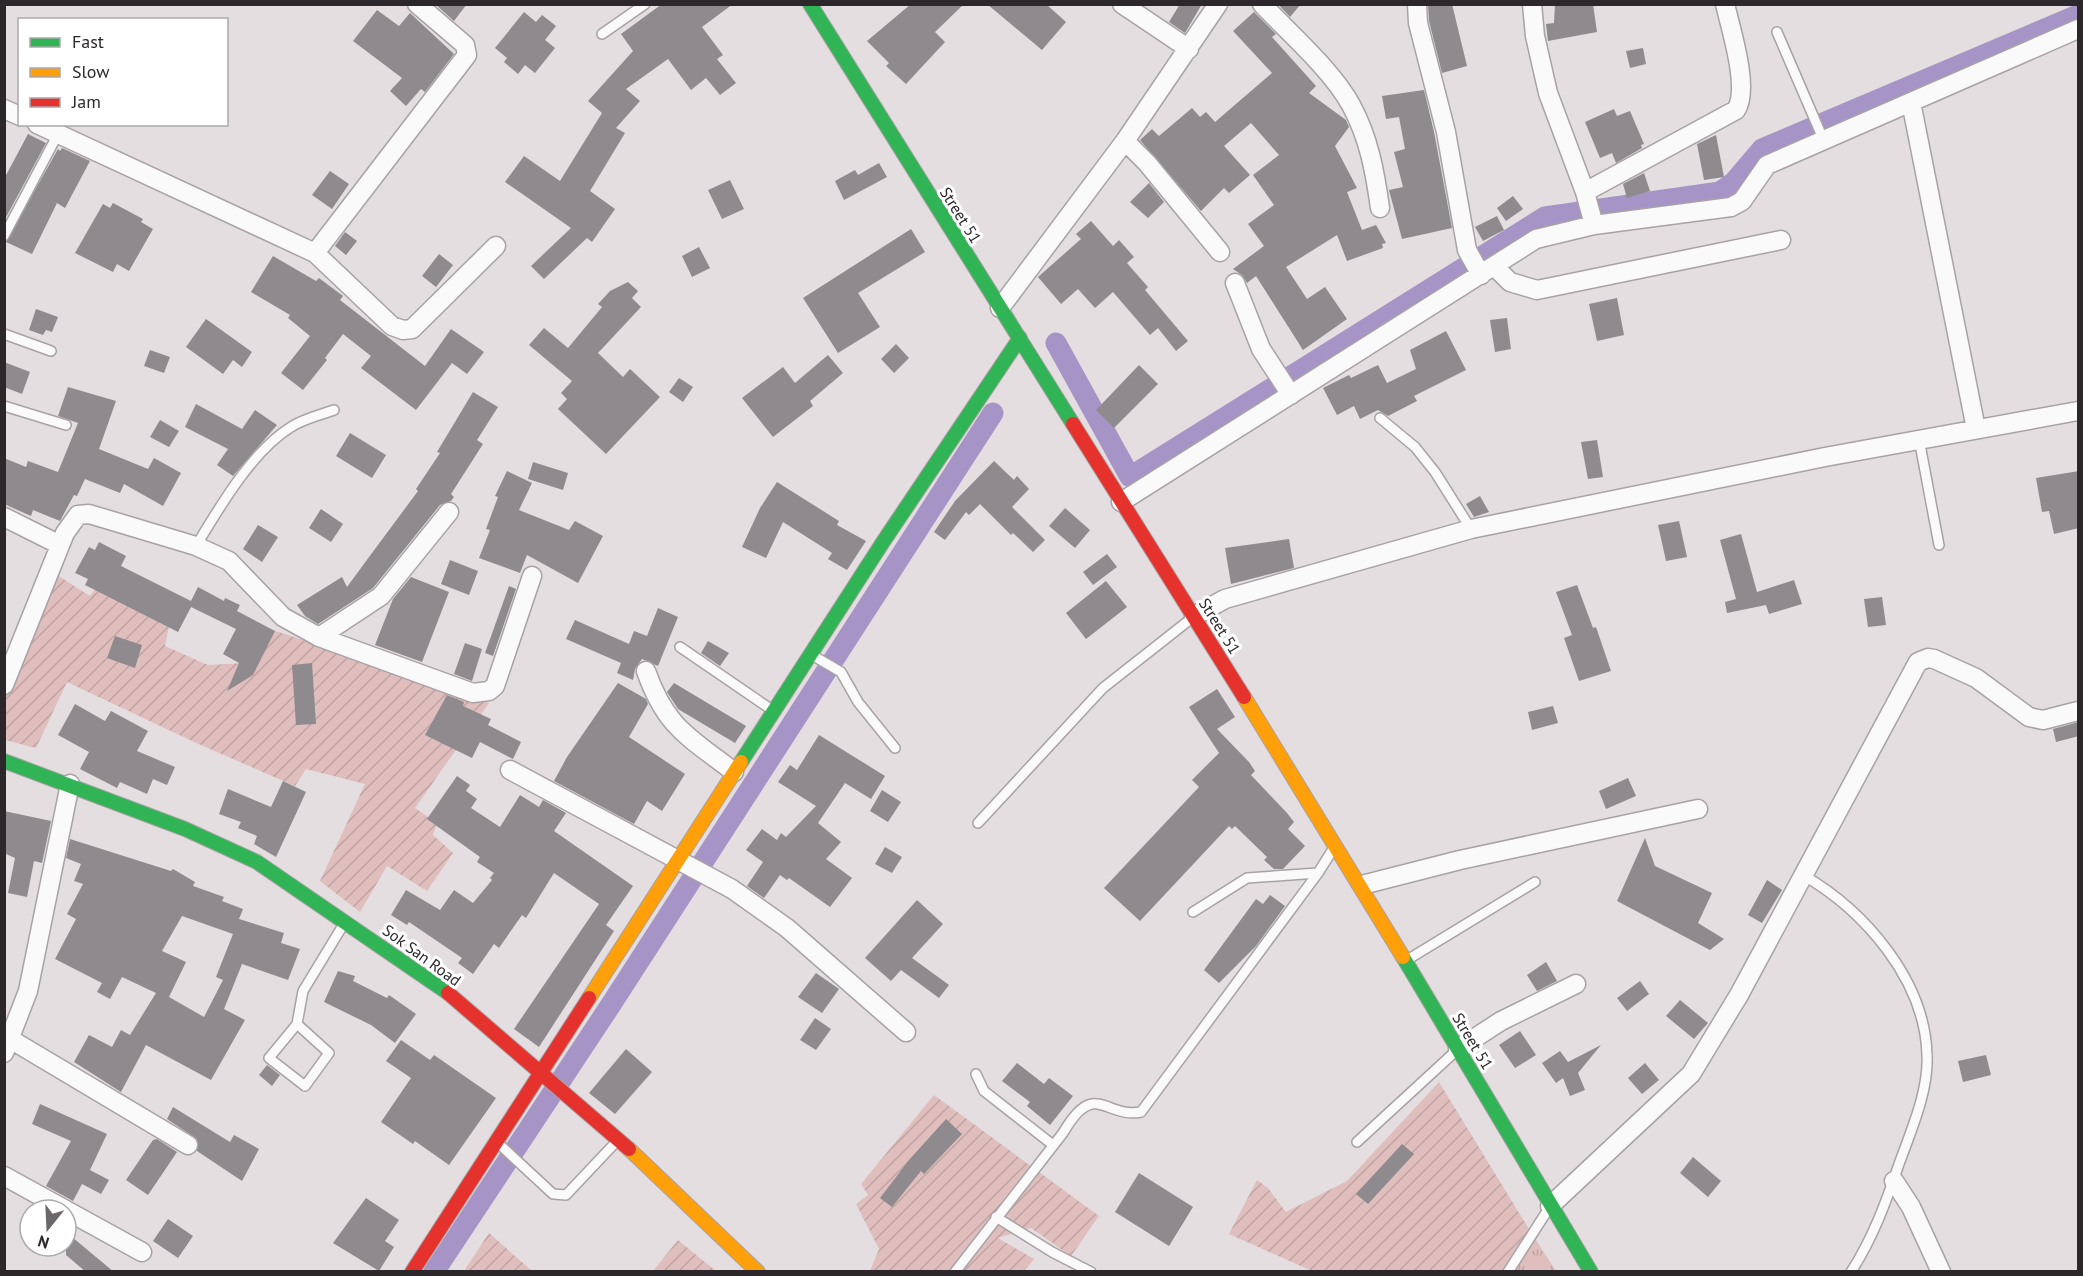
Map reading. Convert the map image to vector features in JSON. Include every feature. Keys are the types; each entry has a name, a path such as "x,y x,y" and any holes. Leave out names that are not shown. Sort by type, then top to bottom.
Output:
{"street":[{"path":"315,253 466,55 465,45 417,4"},
{"name":"Street 51","path":"810,4 1362,885 1591,1272"},
{"path":"1122,4 1189,49"},
{"path":"1000,308 1125,141 1218,4"},
{"path":"1262,4 1334,81 1350,103 1374,163 1380,208"},
{"path":"1417,4 1418,23 1479,264 1510,282 1537,290 1781,240"},
{"path":"1532,4 1535,36 1548,93 1589,209"},
{"path":"1121,502 1285,386 1479,264 1536,239 1589,209 1736,110 1742,101 1740,79 1725,4"},
{"path":"1589,209 1731,207 1742,201 1767,165 1822,137 1911,102 2079,29"},
{"path":"1911,102 1976,429"},
{"path":"41,126 315,253 392,326 403,330 412,329 496,246"},
{"path":"1125,141 1147,163 1220,252"},
{"path":"1235,283 1254,336 1285,386"},
{"path":"412,1272 500,1145 683,861 734,772 810,654 1020,338"},
{"path":"1194,616 1226,599 1470,529 1919,439 2079,411"},
{"path":"319,637 381,596 449,512"},
{"path":"4,685 60,546 78,515 89,514 196,546 230,561 284,617 319,637 425,677 481,694 495,686 532,576"},
{"path":"4,517 60,546"},
{"path":"1550,1206 1691,1074 1733,1005 1912,672 1922,659 1934,659 1976,678 2029,717 2043,720 2079,711"},
{"path":"646,671 656,699 668,719 734,772"},
{"name":"Sok San Road","path":"4,761 70,784 185,830 257,862 346,921 454,998 618,1140 758,1272"},
{"path":"510,770 707,873 787,928 906,1032"},
{"path":"70,784 28,991 7,1046 188,1145"},
{"path":"1362,885 1460,860 1698,809"},
{"path":"1458,1049 1501,1021 1576,984"},
{"path":"4,1176 142,1252"},
{"path":"1894,1181 1911,1207 1941,1272"}],"lane":[{"path":"602,34 645,4"},
{"path":"1777,32 1822,137"},
{"path":"4,236 58,134"},
{"path":"4,334 51,351"},
{"path":"4,406 66,425"},
{"path":"196,546 219,507 265,449 291,427 334,410"},
{"path":"1380,417 1414,447 1435,472 1470,529"},
{"path":"1919,439 1939,545"},
{"path":"978,823 1103,688 1194,616"},
{"path":"680,646 774,711"},
{"path":"810,654 836,669 858,702 895,748"},
{"path":"955,1272 1073,1116 1088,1106 1100,1103 1122,1112 1141,1112 1318,873 1336,844"},
{"path":"1193,912 1247,878 1318,873"},
{"path":"1803,875 1827,888 1874,932 1908,985 1923,1020 1928,1056 1923,1087 1882,1215 1851,1272"},
{"path":"1406,961 1535,882"},
{"path":"297,1024 329,1053 304,1086 269,1058 297,1024 303,991 346,921"},
{"path":"1357,1142 1458,1049"},
{"path":"976,1074 984,1091 1053,1145"},
{"path":"500,1145 553,1194 566,1195 618,1140"},
{"path":"1508,1272 1550,1206"},
{"path":"996,1217 1052,1252 1091,1272"}],"green space":[{"path":"57,575 90,596 102,580 172,611 165,646 208,665 245,663 270,629 489,703 415,808 437,823 433,835 453,853 427,891 387,866 360,912 320,881 365,784 306,769 295,786 194,742 67,682 36,748 5,740 5,690"},
{"path":"1439,1082 1532,1234 1506,1272 1312,1271 1229,1234 1257,1180 1268,1188 1286,1212 1347,1181"},
{"path":"934,1095 1099,1216 1071,1256 1031,1228 998,1238 1034,1259 1024,1271 870,1271 879,1249 856,1204 868,1195 861,1184"},
{"path":"489,1233 532,1271 464,1271"},
{"path":"1532,1234 1556,1271 1505,1272"},
{"path":"678,1240 716,1271 653,1271"}],"building":[{"path":"435,4 467,4 454,21"},
{"path":"662,4 733,4 702,27 723,55 717,59 736,83 720,95 706,78 691,90 668,59 626,89 640,101 616,128 625,133 590,191 615,209 592,242 587,238 544,279 531,266 571,228 505,182 524,156 560,181 602,113 588,101 633,51 621,34"},
{"path":"911,4 964,4 935,32 945,42 906,84 886,66 889,63 867,41"},
{"path":"987,4 1046,4 1066,22 1042,50"},
{"path":"1180,4 1202,4 1185,33 1169,22"},
{"path":"1278,4 1301,4 1290,17"},
{"path":"1428,4 1452,4 1467,66 1442,73 1429,21"},
{"path":"1555,4 1593,4 1597,32 1548,41 1546,24 1554,23"},
{"path":"377,10 399,26 410,13 454,54 425,92 421,89 406,106 390,91 402,78 353,41"},
{"path":"524,12 536,22 542,15 556,26 545,40 555,48 535,73 525,65 518,74 504,62 507,58 495,48"},
{"path":"1254,12 1276,34 1272,37 1316,86 1309,93 1346,120 1349,127 1335,146 1357,188 1347,192 1362,230 1376,225 1386,243 1382,244 1383,248 1347,261 1337,235 1286,267 1307,299 1325,287 1347,319 1303,350 1256,276 1247,283 1242,275 1233,269 1264,246 1248,224 1274,205 1253,175 1279,155 1251,123 1224,146 1250,175 1229,193 1224,188 1201,211 1140,140 1152,129 1159,136 1192,108 1200,117 1206,112 1215,122 1272,73 1233,31"},
{"path":"1643,48 1646,64 1630,68 1626,51"},
{"path":"1424,90 1452,228 1402,239 1389,190 1403,187 1394,152 1405,149 1399,117 1386,119 1382,96"},
{"path":"1614,109 1617,116 1630,111 1644,144 1641,145 1642,148 1616,163 1612,153 1600,158 1585,122"},
{"path":"28,134 46,143 4,221 4,179"},
{"path":"1716,135 1724,177 1704,180 1697,144"},
{"path":"62,148 90,161 65,208 57,203 32,254 6,242 58,149 60,151"},
{"path":"879,163 887,177 844,200 835,181 855,170 858,175"},
{"path":"330,171 349,184 332,209 312,195"},
{"path":"1644,173 1650,191 1627,198 1623,184"},
{"path":"730,180 744,209 722,219 708,190"},
{"path":"1149,183 1164,202 1148,218 1130,202"},
{"path":"1513,196 1523,209 1506,221 1497,208"},
{"path":"113,203 143,219 141,222 153,229 129,271 117,264 113,272 75,253 103,204 110,208"},
{"path":"1497,216 1504,230 1483,241 1475,227"},
{"path":"1091,221 1113,246 1119,240 1134,257 1127,263 1148,287 1145,290 1188,341 1176,351 1158,328 1150,335 1113,292 1095,308 1078,289 1061,304 1038,277 1081,239 1076,234"},
{"path":"911,229 925,252 858,293 880,327 838,353 803,298"},
{"path":"345,232 357,241 346,255 335,246"},
{"path":"699,247 710,268 692,277 682,256"},
{"path":"439,254 453,265 436,287 422,276"},
{"path":"273,256 316,281 319,278 343,296 340,300 425,366 451,329 484,352 467,374 452,363 416,410 361,368 371,356 343,334 325,358 327,360 303,390 281,373 310,336 288,318 290,315 251,292"},
{"path":"628,282 638,291 632,298 641,307 598,353 623,377 630,369 660,397 606,454 558,409 567,399 561,393 572,381 529,345 544,328 568,348 602,307 598,304 610,291"},
{"path":"1617,298 1624,335 1597,341 1589,304"},
{"path":"36,309 58,317 52,332 46,330 43,335 29,330"},
{"path":"1507,318 1511,349 1495,352 1490,320"},
{"path":"206,319 252,352 242,367 233,360 223,374 186,347"},
{"path":"1446,331 1466,370 1414,396 1417,401 1388,416 1378,410 1360,419 1354,406 1337,415 1323,388 1349,375 1351,378 1378,365 1387,383 1416,369 1410,350"},
{"path":"896,344 909,358 894,373 881,359"},
{"path":"150,350 170,357 164,373 144,366"},
{"path":"828,355 843,373 810,401 813,406 773,437 742,398 783,367 795,383"},
{"path":"4,362 30,372 22,394 4,387"},
{"path":"1139,365 1158,384 1114,428 1096,410"},
{"path":"679,378 693,387 683,402 669,392"},
{"path":"68,387 116,401 99,449 148,469 154,458 181,473 163,506 124,484 120,493 85,479 77,496 74,495 60,521 33,510 31,516 4,504 4,458 26,467 28,461 58,472 78,423 58,416"},
{"path":"473,392 498,407 477,440 483,444 451,494 454,497 451,501 440,505 373,588 318,624 305,616 297,605 342,577 347,587 418,491 416,489 440,453 437,452"},
{"path":"196,404 242,429 255,410 277,425 233,476 217,465 228,449 185,427"},
{"path":"160,420 179,431 169,447 150,437"},
{"path":"350,433 386,455 372,478 336,456"},
{"path":"1597,440 1603,477 1588,479 1581,442"},
{"path":"994,461 1014,480 1017,476 1029,489 1012,507 1045,540 1033,552 1013,533 1011,535 980,504 969,515 966,512 945,540 934,532 955,501"},
{"path":"533,462 568,473 563,490 528,479"},
{"path":"507,471 532,483 519,510 569,530 575,521 603,536 578,583 527,555 520,573 479,558 490,530 486,529 498,497 495,496"},
{"path":"2079,471 2079,528 2054,534 2049,511 2042,512 2036,478"},
{"path":"777,482 839,521 837,525 866,541 847,570 828,559 832,553 783,522 766,558 742,547 760,508"},
{"path":"1480,496 1489,512 1474,517 1466,504"},
{"path":"1065,508 1090,530 1075,548 1049,526"},
{"path":"321,509 343,524 331,542 309,528"},
{"path":"1679,521 1687,557 1666,561 1658,525"},
{"path":"258,525 278,537 262,562 243,549"},
{"path":"1741,534 1757,592 1794,580 1802,604 1769,614 1766,605 1727,613 1725,602 1736,599 1720,540"},
{"path":"1289,539 1294,568 1231,584 1225,548"},
{"path":"99,542 126,556 121,566 191,601 198,587 224,601 225,598 240,605 237,611 275,631 253,675 227,691 239,663 223,654 236,629 191,607 178,632 85,585 88,579 75,573 89,547 95,550"},
{"path":"1107,554 1117,567 1093,585 1083,572"},
{"path":"450,560 478,571 469,595 441,584"},
{"path":"411,577 449,592 422,662 375,645 393,599"},
{"path":"1106,581 1127,607 1086,639 1066,613"},
{"path":"1577,585 1593,628 1596,627 1611,671 1579,681 1564,638 1572,635 1556,592"},
{"path":"509,586 516,589 493,656 485,653"},
{"path":"1882,597 1886,625 1868,627 1864,599"},
{"path":"658,608 678,617 658,666 642,659 635,669 633,680 617,673 621,663 566,639 575,620 629,644 634,631 647,636"},
{"path":"115,636 142,645 135,668 107,658"},
{"path":"708,641 729,653 720,666 701,653"},
{"path":"465,643 482,649 472,681 454,674"},
{"path":"312,663 316,724 296,725 292,665"},
{"path":"618,683 646,699 648,704 629,737 685,774 662,811 647,801 634,824 554,781 567,757"},
{"path":"674,683 746,726 735,743 678,709 667,692"},
{"path":"1217,689 1235,717 1217,729 1249,762 1255,771 1251,775 1294,822 1288,829 1305,846 1283,869 1274,869 1264,860 1267,857 1235,826 1232,829 1229,826 1140,921 1104,888 1199,787 1192,780 1219,753 1189,707"},
{"path":"447,695 464,702 463,706 491,719 488,725 521,742 513,759 480,742 472,758 425,735"},
{"path":"75,704 105,721 111,711 148,731 137,751 175,767 167,785 153,779 147,794 120,782 117,788 80,769 89,752 58,735"},
{"path":"1553,706 1558,723 1532,730 1528,712"},
{"path":"2079,722 2079,736 2056,742 2053,729"},
{"path":"819,735 885,776 871,799 845,783 818,823 841,842 826,859 852,878 830,907 789,878 787,880 780,875 764,898 747,886 763,862 746,850 762,829 777,840 781,833 786,837 816,806 778,782 790,765 797,770"},
{"path":"457,776 470,785 466,791 477,799 471,808 500,827 520,795 539,807 543,800 566,813 554,831 633,886 606,925 614,931 539,1047 514,1029 599,904 554,873 526,918 522,915 499,948 494,944 473,974 458,963 462,958 409,922 407,925 391,915 406,890 440,910 454,890 473,903 492,880 490,878 494,873 477,862 480,857 427,819"},
{"path":"1628,778 1636,796 1606,809 1599,791"},
{"path":"283,781 306,792 276,857 254,844 257,836 238,828 241,822 219,814 228,789 271,807"},
{"path":"882,790 901,802 888,822 870,811"},
{"path":"4,811 51,821 42,863 34,861 27,897 8,893 15,858 4,853"},
{"path":"1645,838 1655,866 1712,893 1698,923 1724,939 1710,950 1617,901"},
{"path":"70,839 171,871 173,869 195,882 193,886 224,897 222,901 243,909 239,919 284,933 281,943 300,949 288,980 242,964 224,1009 245,1020 211,1080 146,1045 121,1092 74,1062 89,1035 112,1047 121,1030 130,1035 156,993 122,977 110,999 97,992 102,983 55,959 76,919 67,914 83,884 74,881 81,864 66,858","holes":["182,916 233,934 216,977 223,980 204,1017 169,997 186,962 162,951"]},
{"path":"885,847 902,857 892,873 875,864"},
{"path":"1767,880 1782,890 1762,923 1748,915"},
{"path":"1270,895 1285,906 1256,946 1219,983 1204,970 1256,899 1263,904"},
{"path":"917,900 943,924 912,958 949,985 939,998 901,970 891,981 865,958"},
{"path":"1546,962 1557,981 1537,991 1527,975"},
{"path":"338,971 355,976 353,981 387,998 389,995 416,1014 395,1043 371,1025 324,1002"},
{"path":"816,973 839,989 822,1013 798,997"},
{"path":"1640,981 1649,994 1627,1011 1617,998"},
{"path":"1680,1000 1708,1023 1694,1039 1666,1016"},
{"path":"815,1018 831,1029 816,1050 800,1040"},
{"path":"1520,1031 1536,1055 1515,1068 1499,1045"},
{"path":"401,1040 430,1060 434,1055 496,1098 449,1165 415,1141 413,1144 381,1122 411,1078 386,1061"},
{"path":"1601,1045 1578,1073 1585,1090 1570,1096 1563,1078 1556,1083 1542,1063 1560,1051 1568,1062"},
{"path":"626,1049 652,1072 615,1114 589,1093"},
{"path":"1986,1055 1991,1075 1963,1082 1958,1061"},
{"path":"1017,1063 1044,1084 1049,1078 1073,1096 1050,1125 1027,1106 1030,1102 1002,1081"},
{"path":"1645,1063 1659,1080 1642,1094 1628,1078"},
{"path":"267,1065 280,1075 272,1086 259,1075"},
{"path":"40,1104 107,1134 90,1170 109,1180 101,1194 82,1184 75,1198 68,1198 46,1186 71,1141 32,1124"},
{"path":"173,1107 230,1142 234,1135 259,1149 242,1181 197,1151 197,1139 167,1119"},
{"path":"946,1119 962,1134 924,1174 921,1171 892,1207 880,1198 909,1160"},
{"path":"157,1139 177,1152 148,1195 126,1180 153,1140"},
{"path":"1402,1144 1414,1154 1368,1204 1356,1194"},
{"path":"1693,1157 1721,1181 1708,1197 1680,1173"},
{"path":"1139,1173 1193,1207 1169,1246 1115,1212"},
{"path":"366,1198 399,1220 385,1241 394,1247 379,1271 333,1243"},
{"path":"168,1219 193,1236 178,1258 153,1241"},
{"path":"78,1242 114,1272 86,1272 70,1258 78,1258"}],"waterway":[{"path":"1056,343 1130,477 1545,217 1720,192 1733,183 1762,149 2078,15"},
{"path":"434,1272 612,1003 993,413"}],"traffic: fast":[{"path":"810,4 1073,424"},
{"path":"741,762 883,542 1020,338"},
{"path":"4,761 185,829 257,862 448,993"},
{"path":"1403,957 1591,1272"}],"traffic: slow":[{"path":"1244,697 1403,957"},
{"path":"589,998 741,762"},
{"path":"629,1149 758,1272"}],"traffic: jam":[{"path":"1073,424 1244,697"},
{"path":"448,993 629,1149"},
{"path":"412,1272 589,998"}]}
